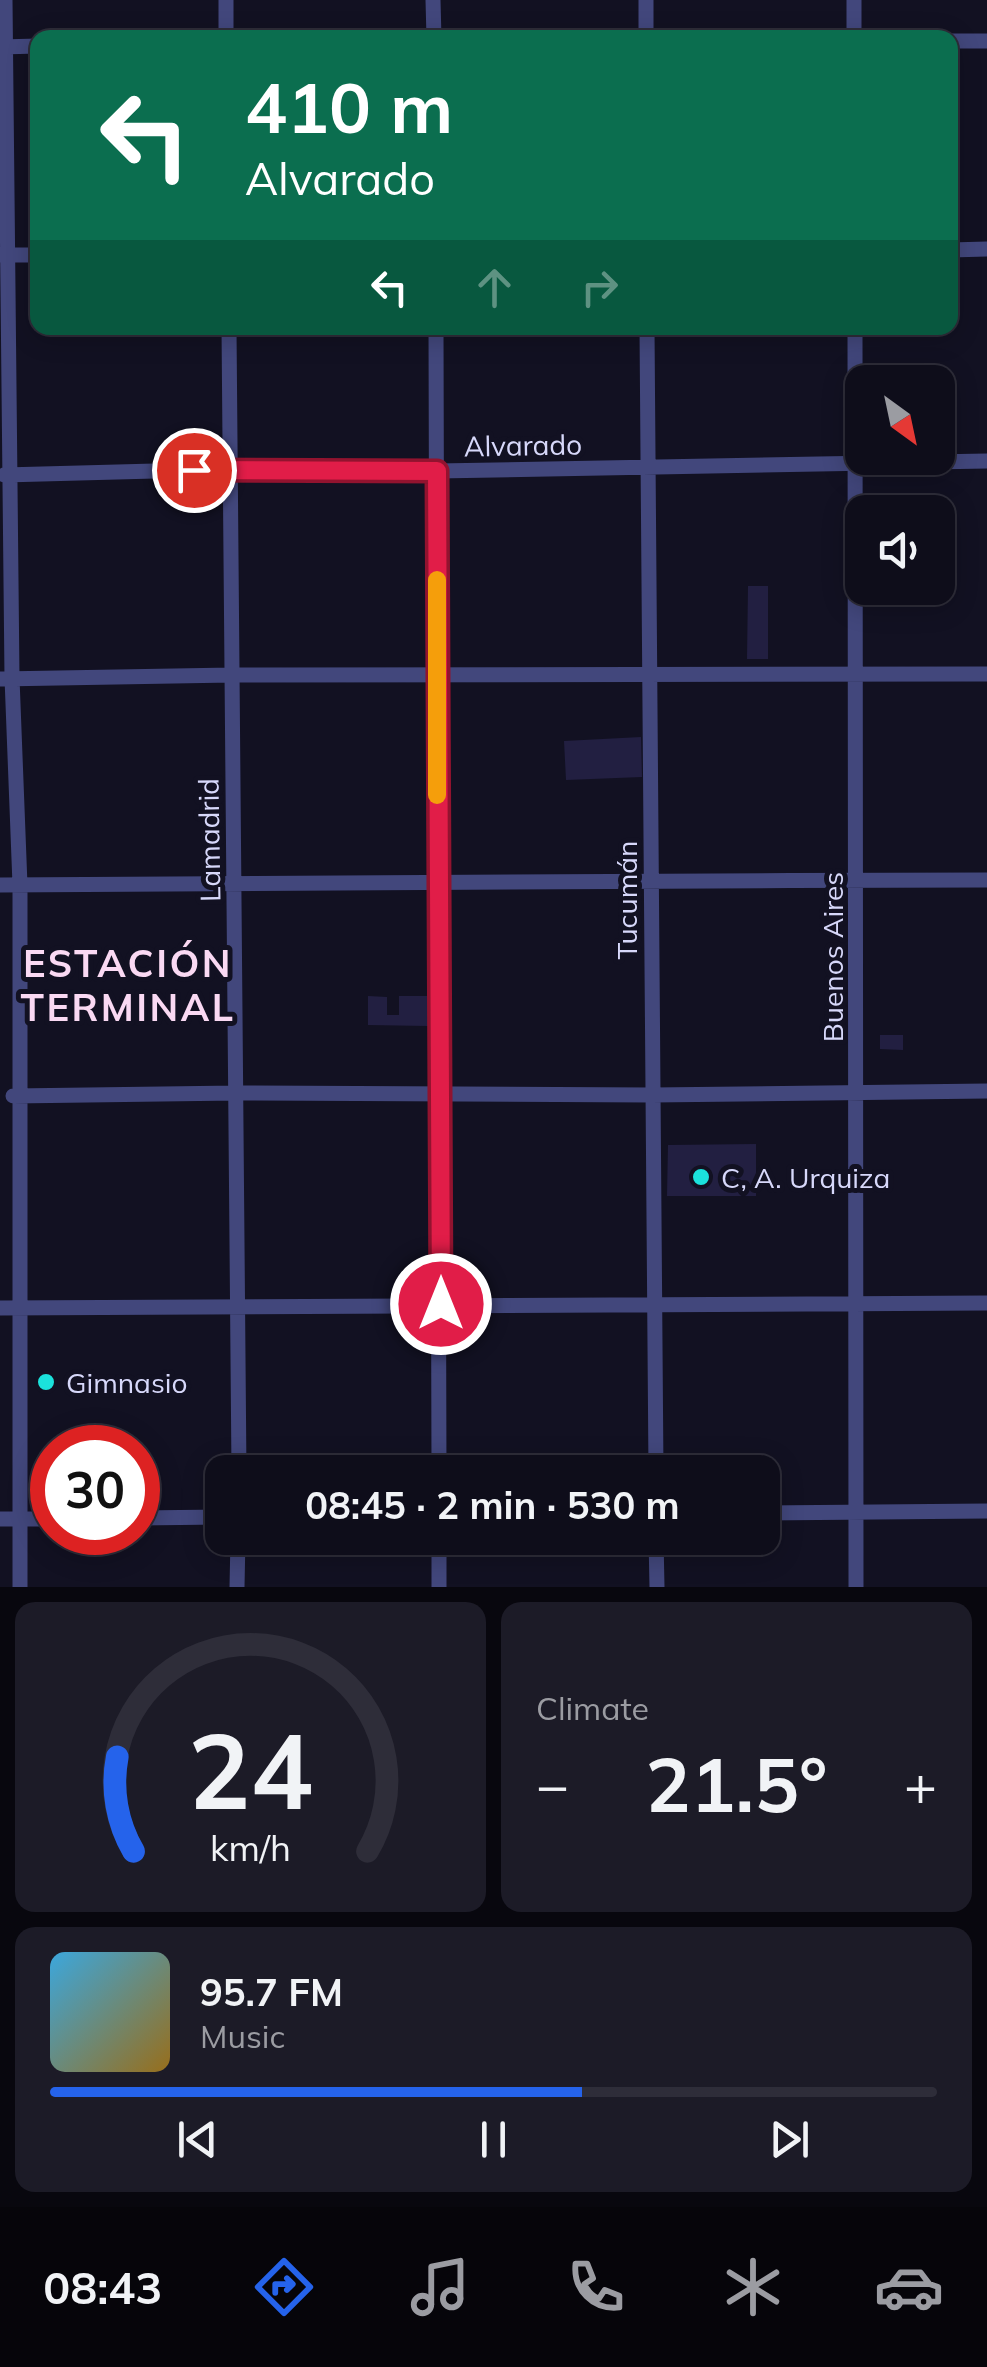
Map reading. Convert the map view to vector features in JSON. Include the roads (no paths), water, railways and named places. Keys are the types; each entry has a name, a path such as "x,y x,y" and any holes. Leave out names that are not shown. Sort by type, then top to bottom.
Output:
{"street":[{"path":"5,0 6,679 20,884 17,1096 20,1587"},
{"path":"226,0 226,30"},
{"path":"434,0 434,30"},
{"path":"646,0 646,30"},
{"path":"854,0 854,30"},
{"path":"958,41 987,41"},
{"path":"3,47 30,46"},
{"path":"958,250 987,250"},
{"path":"4,255 30,254"},
{"name":"Lamadrid","path":"229,335 238,1455"},
{"path":"436,335 439,1455"},
{"name":"Tucumán","path":"647,335 656,1455"},
{"name":"Buenos Aires","path":"856,335 856,365"},
{"name":"Alvarado","path":"955,461 987,461"},
{"name":"Alvarado","path":"5,475 845,463"},
{"name":"Buenos Aires","path":"856,475 856,1587"},
{"path":"6,679 987,674"},
{"path":"0,885 234,880 987,880"},
{"path":"17,1096 987,1091"},
{"path":"0,1308 987,1303"},
{"path":"780,1514 987,1511"},
{"path":"160,1518 205,1517"},
{"path":"0,1519 30,1519"},
{"path":"238,1555 238,1587"},
{"path":"438,1555 439,1587"},
{"path":"656,1555 656,1587"}],"place":[{"name":"C, A. Urquiza","path":"701,1177"},
{"name":"Gimnasio","path":"46,1382"}],"district":[{"name":"ESTACIÓN TERMINAL","path":"128,985"}]}
